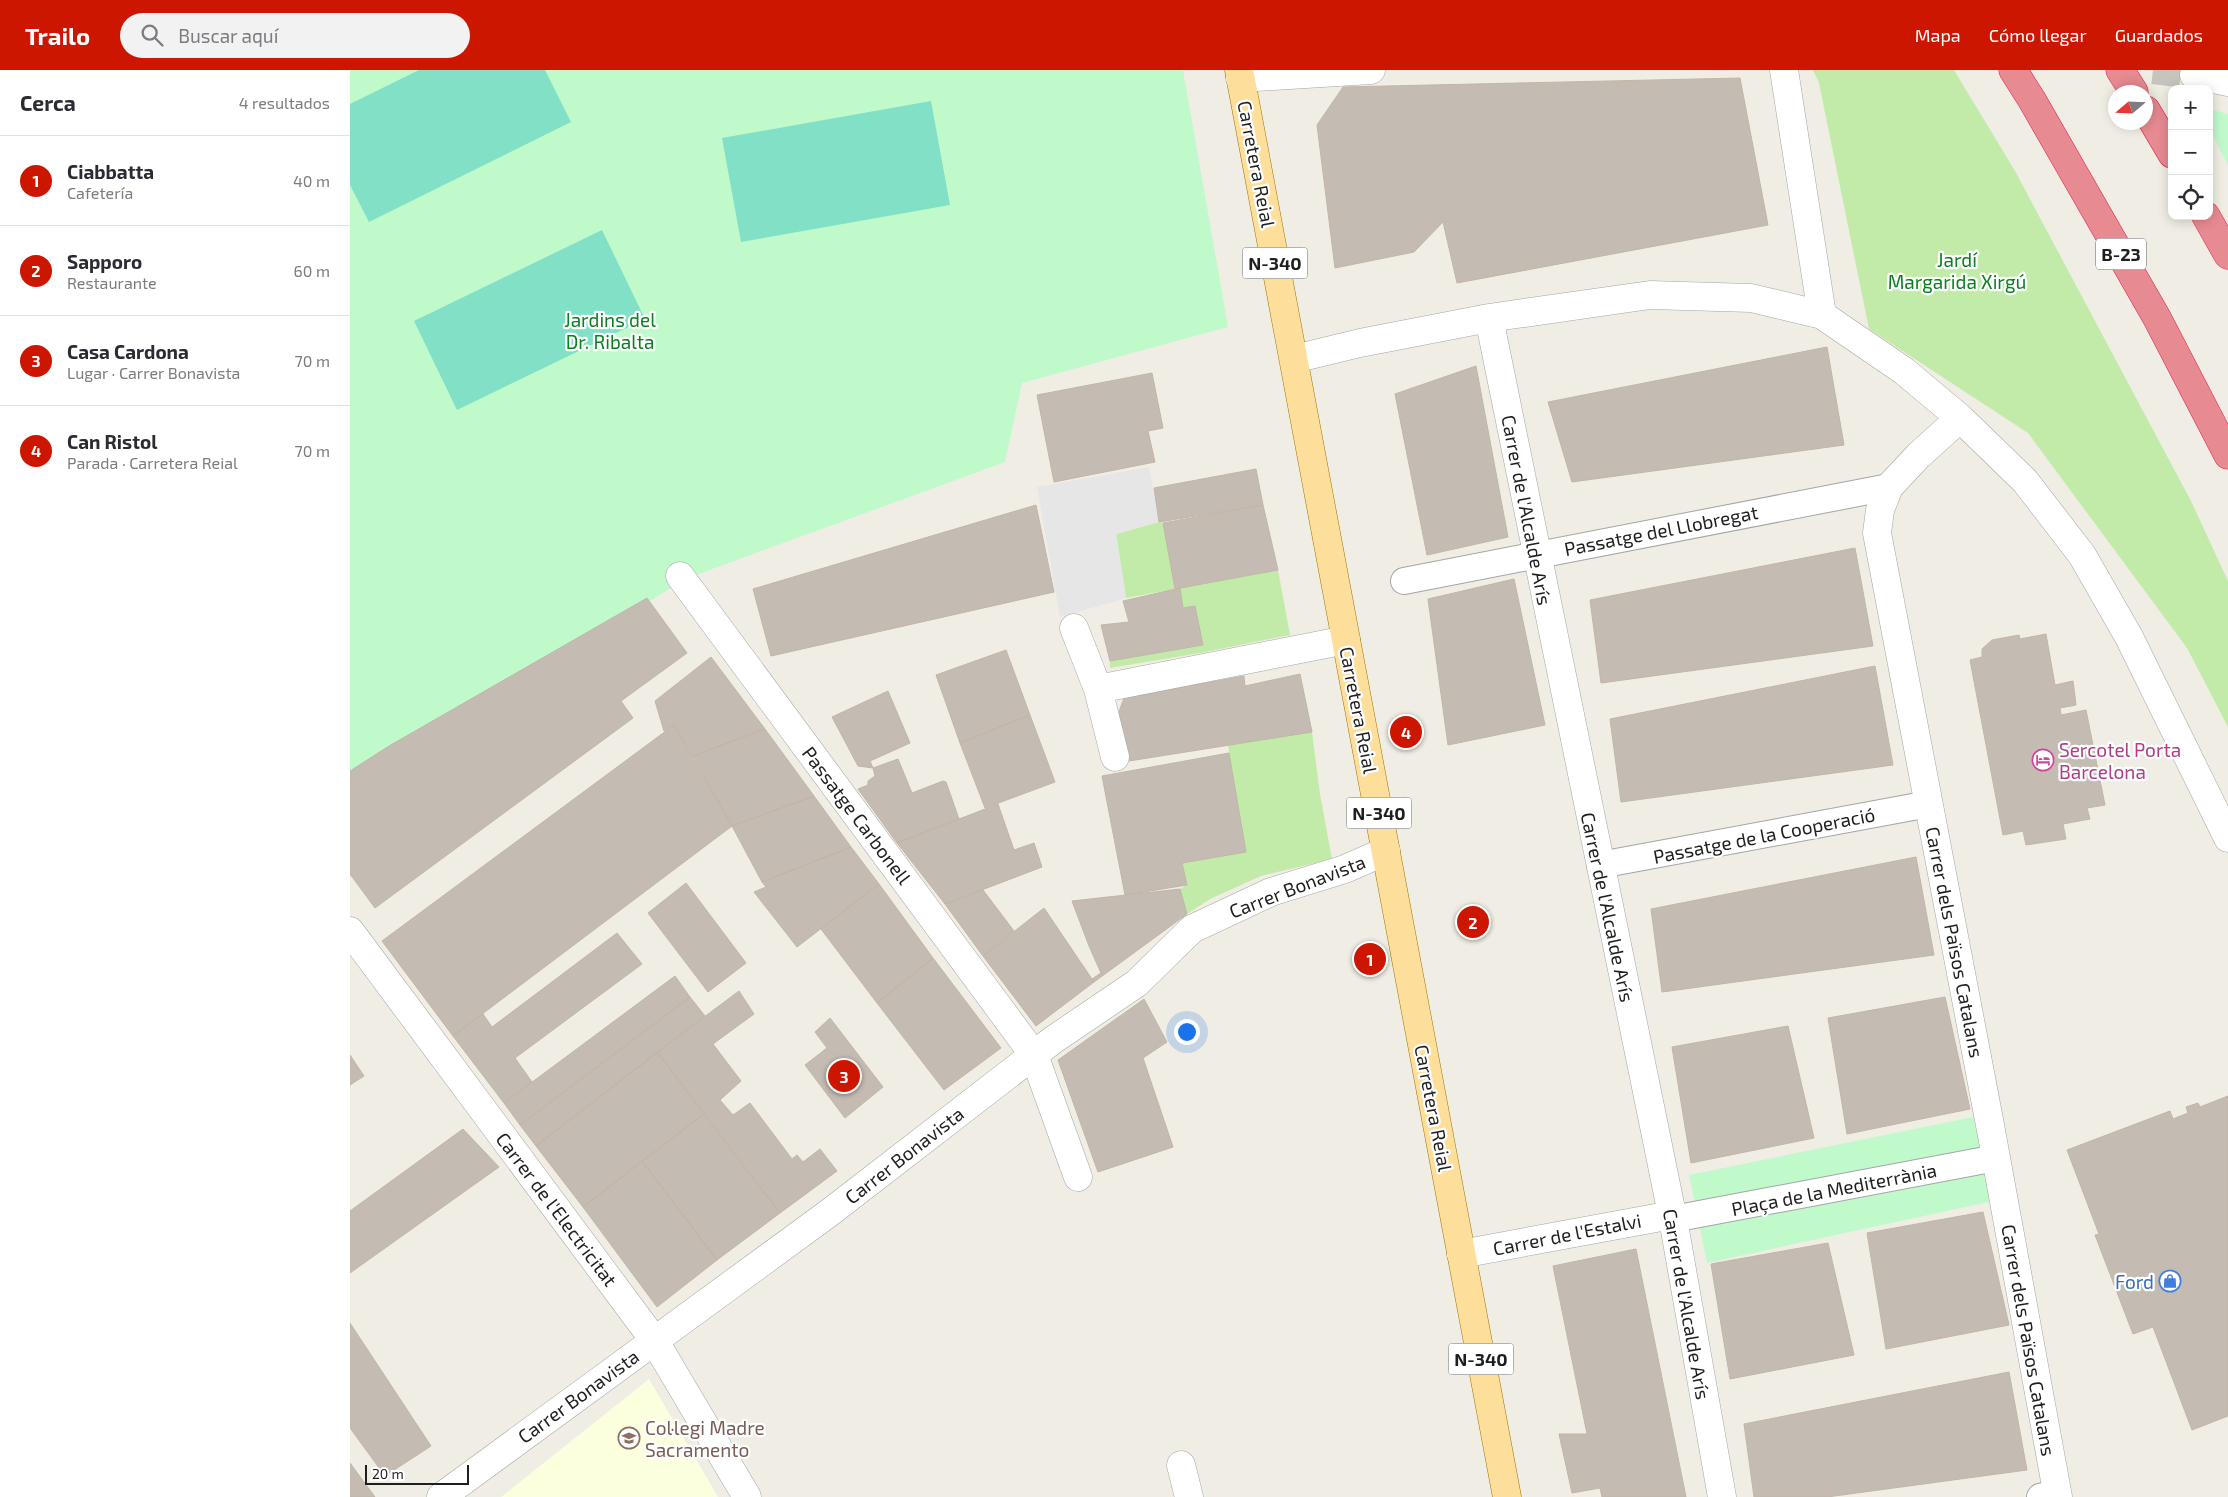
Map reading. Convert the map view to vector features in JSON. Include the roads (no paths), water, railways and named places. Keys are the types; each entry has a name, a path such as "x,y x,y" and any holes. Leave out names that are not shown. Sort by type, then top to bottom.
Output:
{"highway":[{"name":"B-23","path":"2013,70 2157,318 2228,455"},
{"path":"2120,70 2130,85"},
{"path":"2153,122 2168,147"},
{"path":"2208,220 2228,255"}],"main road":[{"name":"Carretera Reial","path":"1240,74 1507,1497"}],"street":[{"path":"1240,74 1371,70"},
{"path":"1784,70 1822,315"},
{"path":"2194,75 2228,82"},
{"path":"1294,358 1489,318 1650,295 1751,298 1822,315 1904,371 1960,418 2025,481 2082,555 2130,636 2228,838"},
{"name":"Carrer de l'Alcalde Arís","path":"1489,318 1672,1217 1722,1497"},
{"name":"Carrer dels Països Catalans","path":"1960,418 1918,456 1889,487 1880,510 1877,533 1996,1158 2052,1496"},
{"name":"Passatge del Llobregat","path":"1404,581 1889,487"},
{"name":"Passatge Carbonell","path":"680,576 1034,1055 1078,1177"},
{"path":"1074,628 1098,688 1115,757"},
{"path":"1098,688 1346,640"},
{"name":"Passatge de la Cooperació","path":"1600,865 1928,804"},
{"name":"Carrer Bonavista","path":"441,1497 829,1213 1034,1055 1137,983 1192,929 1271,892 1346,869 1386,851"},
{"name":"Carrer de l'Electricitat","path":"350,931 654,1340 747,1497"},
{"name":"Plaça de la Mediterrània","path":"1672,1217 1996,1158"},
{"name":"Carrer de l'Estalvi","path":"1462,1254 1672,1217"},
{"path":"1181,1465 1189,1497"}],"tunnel":[{"path":"2153,70 2194,75"}],"place":[{"name":"Can Ristol","path":"1406,732"},
{"name":"Sercotel Porta Barcelona","path":"2043,760"},
{"name":"Sapporo","path":"1473,922"},
{"name":"Ciabbatta","path":"1370,959"},
{"name":"Casa Cardona","path":"844,1076"},
{"name":"Ford","path":"2170,1281"},
{"name":"Col·legi Madre Sacramento","path":"629,1438"}],"park label":[{"name":"Jardí Margarida Xirgú","path":"1957,270"},
{"name":"Jardins del Dr. Ribalta","path":"610,330"}]}
